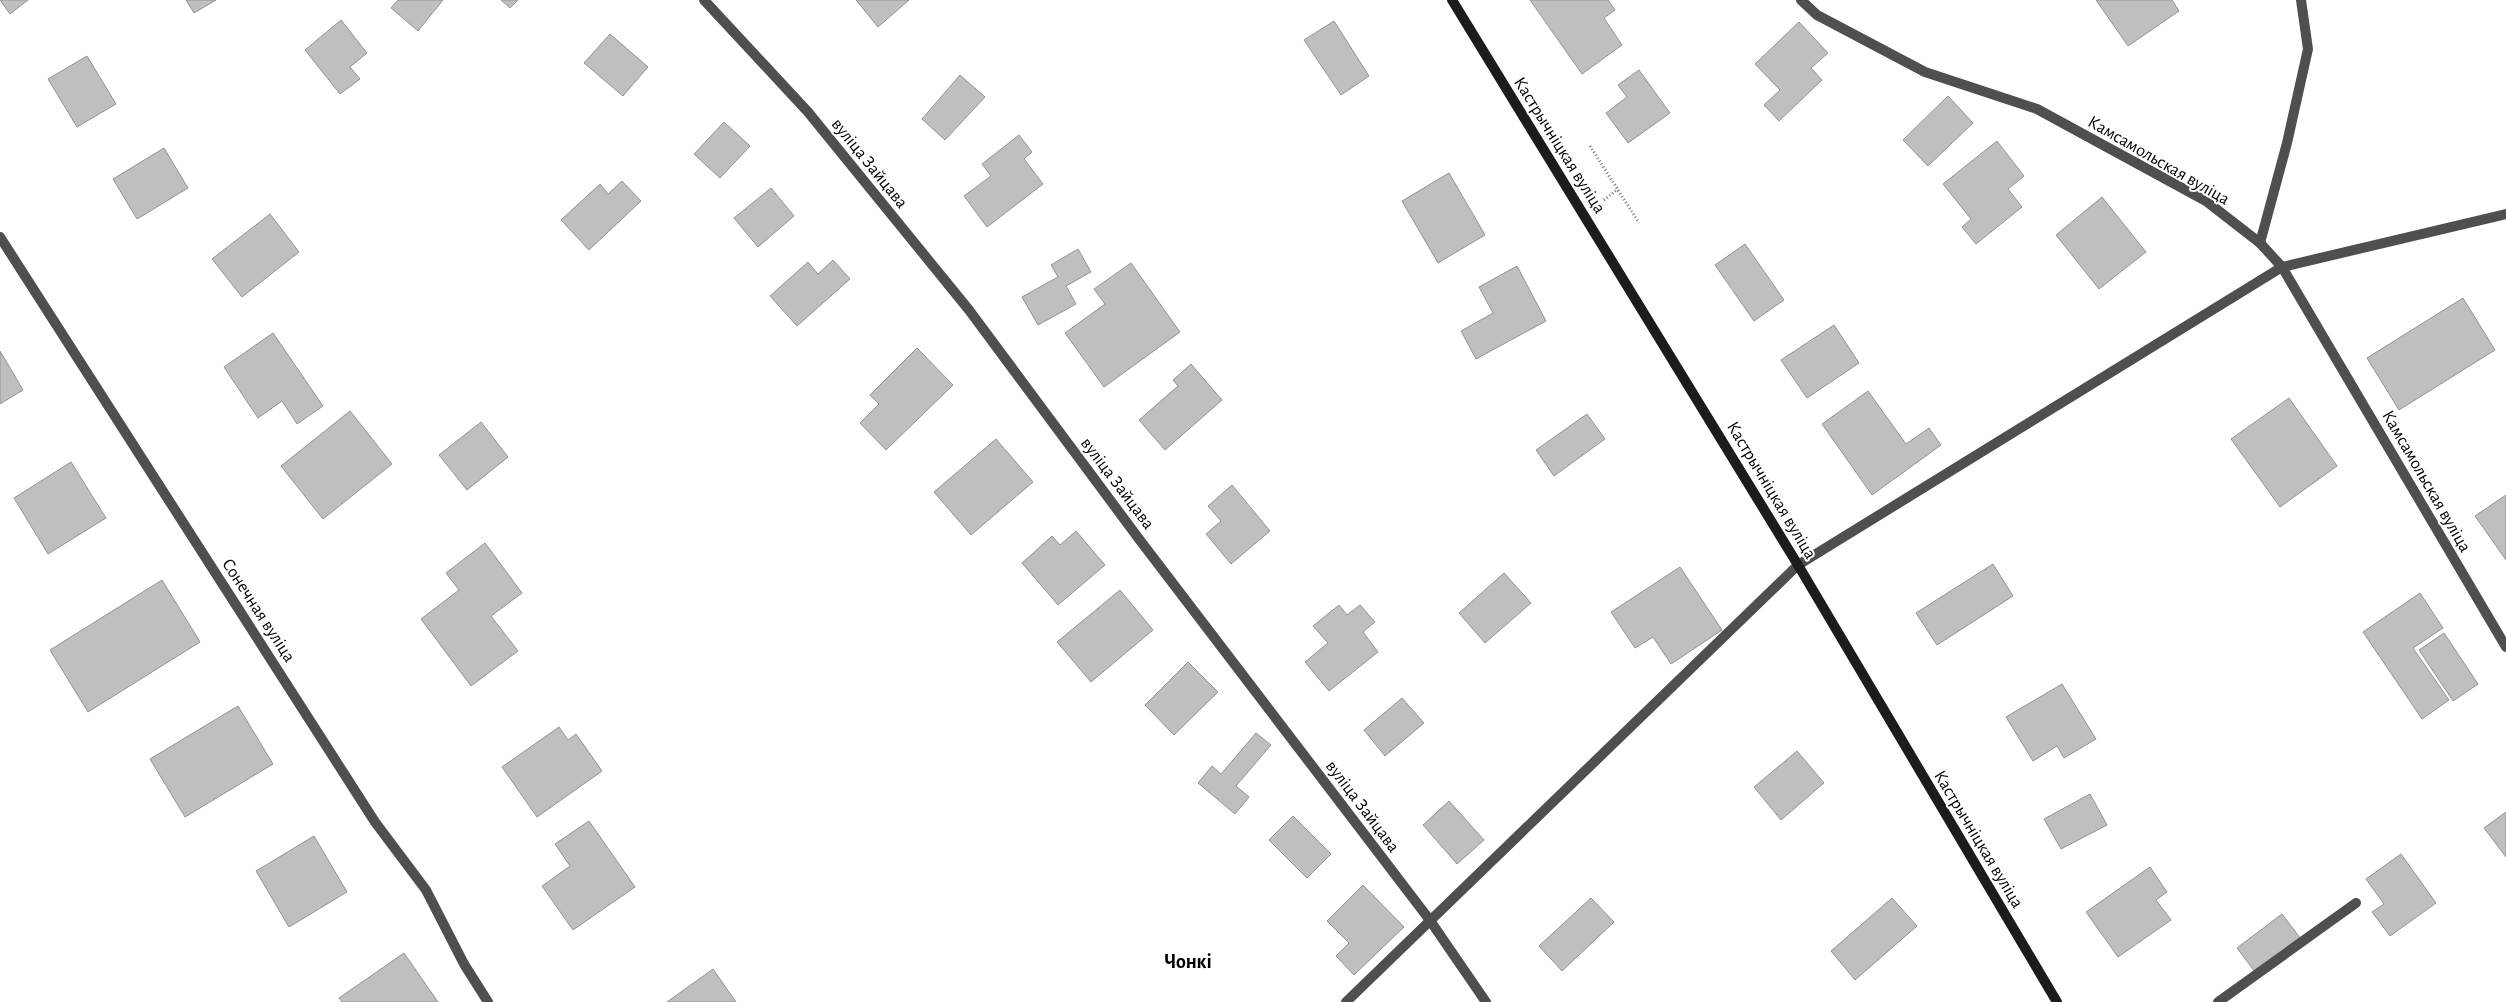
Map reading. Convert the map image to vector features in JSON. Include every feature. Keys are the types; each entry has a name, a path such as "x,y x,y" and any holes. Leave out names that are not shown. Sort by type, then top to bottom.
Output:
{"street":[{"name":"вуліца Зайцава","path":"704,0 808,112 969,310 1145,547 1429,919 1486,1002"},
{"name":"Кастрычніцкая вуліца","path":"1452,0 1798,565 2057,1002"},
{"name":"Камсамольская вуліца","path":"1801,0 1817,15 1925,72 2036,109 2206,202 2260,243 2282,267 2506,647"},
{"path":"2260,243 2287,143 2308,50 2301,0"},
{"path":"1346,1002 1429,919 1798,565 2282,267 2506,214"},
{"name":"Сонечная вуліца","path":"0,237 375,822 426,890 464,964 488,1002"},
{"path":"2218,1002 2356,903"}],"path":[{"path":"1590,146 1639,223"}],"building":[{"path":"0,0 28,0 10,14"},
{"path":"186,0 216,0 194,13"},
{"path":"398,0 443,0 418,31 391,8"},
{"path":"501,0 518,0 510,8"},
{"path":"856,0 909,0 878,27"},
{"path":"1530,0 1608,0 1615,10 1604,18 1622,45 1582,74"},
{"path":"2096,0 2172,0 2179,11 2128,46"},
{"path":"341,20 367,53 350,67 360,79 340,94 305,50"},
{"path":"1334,21 1369,76 1341,95 1304,40"},
{"path":"1799,22 1828,53 1811,68 1822,80 1779,121 1764,105 1780,90 1755,64"},
{"path":"610,34 648,67 623,96 584,63"},
{"path":"87,56 116,104 77,127 48,79"},
{"path":"1639,70 1670,113 1628,143 1606,113 1627,97 1618,85"},
{"path":"960,75 985,97 945,140 922,119"},
{"path":"1948,96 1973,123 1928,166 1903,140"},
{"path":"724,122 750,146 720,178 694,154"},
{"path":"1019,135 1032,152 1024,159 1043,184 987,227 964,196 991,176 982,164"},
{"path":"1997,141 2024,176 2008,189 2022,207 1976,244 1962,227 1971,219 1943,184"},
{"path":"164,148 188,188 137,219 113,179"},
{"path":"1449,173 1485,235 1438,263 1402,201"},
{"path":"622,181 641,201 589,250 561,220 600,184 608,194"},
{"path":"771,188 794,216 758,247 734,218"},
{"path":"2102,197 2146,252 2099,289 2056,235"},
{"path":"270,214 299,252 242,297 212,259"},
{"path":"1745,244 1784,300 1754,321 1715,265"},
{"path":"1078,249 1091,272 1066,286 1076,304 1038,325 1022,297 1058,277 1051,265"},
{"path":"833,260 850,279 797,326 770,296 808,262 818,274"},
{"path":"1131,263 1180,332 1104,387 1065,333 1105,304 1094,289"},
{"path":"1517,266 1546,321 1476,359 1461,331 1493,313 1479,287"},
{"path":"2463,298 2495,350 2399,410 2367,358"},
{"path":"1834,325 1859,363 1807,398 1781,360"},
{"path":"273,333 323,406 297,424 282,401 258,418 224,367"},
{"path":"917,348 953,385 886,450 860,423 879,404 870,395"},
{"path":"0,351 23,390 0,404"},
{"path":"1191,364 1222,400 1165,450 1139,420 1178,386 1173,380"},
{"path":"1868,391 1906,444 1929,428 1941,445 1872,495 1822,424"},
{"path":"2289,398 2337,466 2280,507 2231,439"},
{"path":"350,411 392,464 323,519 281,466"},
{"path":"1587,414 1605,439 1554,476 1536,450"},
{"path":"481,422 508,457 467,490 439,455"},
{"path":"996,439 1033,482 971,535 934,492"},
{"path":"71,462 106,518 48,554 14,498"},
{"path":"1232,485 1270,531 1231,564 1206,534 1221,521 1208,506"},
{"path":"2506,495 2506,560 2475,516"},
{"path":"1076,531 1105,565 1058,605 1022,563 1052,536 1060,545"},
{"path":"485,543 522,593 491,616 518,651 471,686 421,619 459,590 446,573"},
{"path":"1993,564 2013,596 1937,645 1916,613"},
{"path":"1680,567 1722,630 1671,664 1653,637 1635,648 1611,612"},
{"path":"1504,573 1531,603 1485,643 1459,613"},
{"path":"162,580 200,642 88,712 50,650"},
{"path":"1120,590 1153,630 1091,682 1057,642"},
{"path":"2420,593 2443,628 2413,648 2449,700 2422,719 2363,632"},
{"path":"1339,605 1347,615 1360,605 1375,622 1363,632 1378,652 1329,691 1305,662 1328,643 1313,626"},
{"path":"2444,633 2478,684 2453,701 2419,650"},
{"path":"1188,662 1218,692 1174,735 1145,705"},
{"path":"2062,684 2096,739 2064,758 2057,746 2033,761 2006,717"},
{"path":"1402,698 1424,723 1385,756 1364,730"},
{"path":"238,706 273,764 185,817 150,759"},
{"path":"559,727 568,740 576,734 602,771 537,817 502,767"},
{"path":"1256,733 1271,745 1236,786 1249,797 1235,814 1198,783 1212,766 1221,774"},
{"path":"1797,751 1824,783 1781,820 1754,787"},
{"path":"2090,794 2107,825 2061,849 2044,819"},
{"path":"1449,801 1484,840 1457,864 1423,825"},
{"path":"2506,812 2506,857 2484,828"},
{"path":"1293,816 1331,854 1307,878 1269,840"},
{"path":"589,821 635,887 573,930 542,886 570,866 555,844"},
{"path":"314,836 347,892 289,927 256,871"},
{"path":"2401,854 2436,903 2390,936 2372,912 2384,904 2366,879"},
{"path":"2150,867 2167,892 2156,900 2171,920 2118,957 2086,912"},
{"path":"1363,885 1404,927 1354,975 1336,956 1349,943 1327,921"},
{"path":"1591,898 1614,922 1562,971 1539,946"},
{"path":"1892,898 1917,926 1855,980 1831,951"},
{"path":"2282,914 2301,939 2255,972 2237,948"},
{"path":"404,953 438,1002 342,1002 339,998"},
{"path":"713,969 736,1002 667,1002"}],"district":[{"name":"Чонкі","path":"1188,961"}]}
